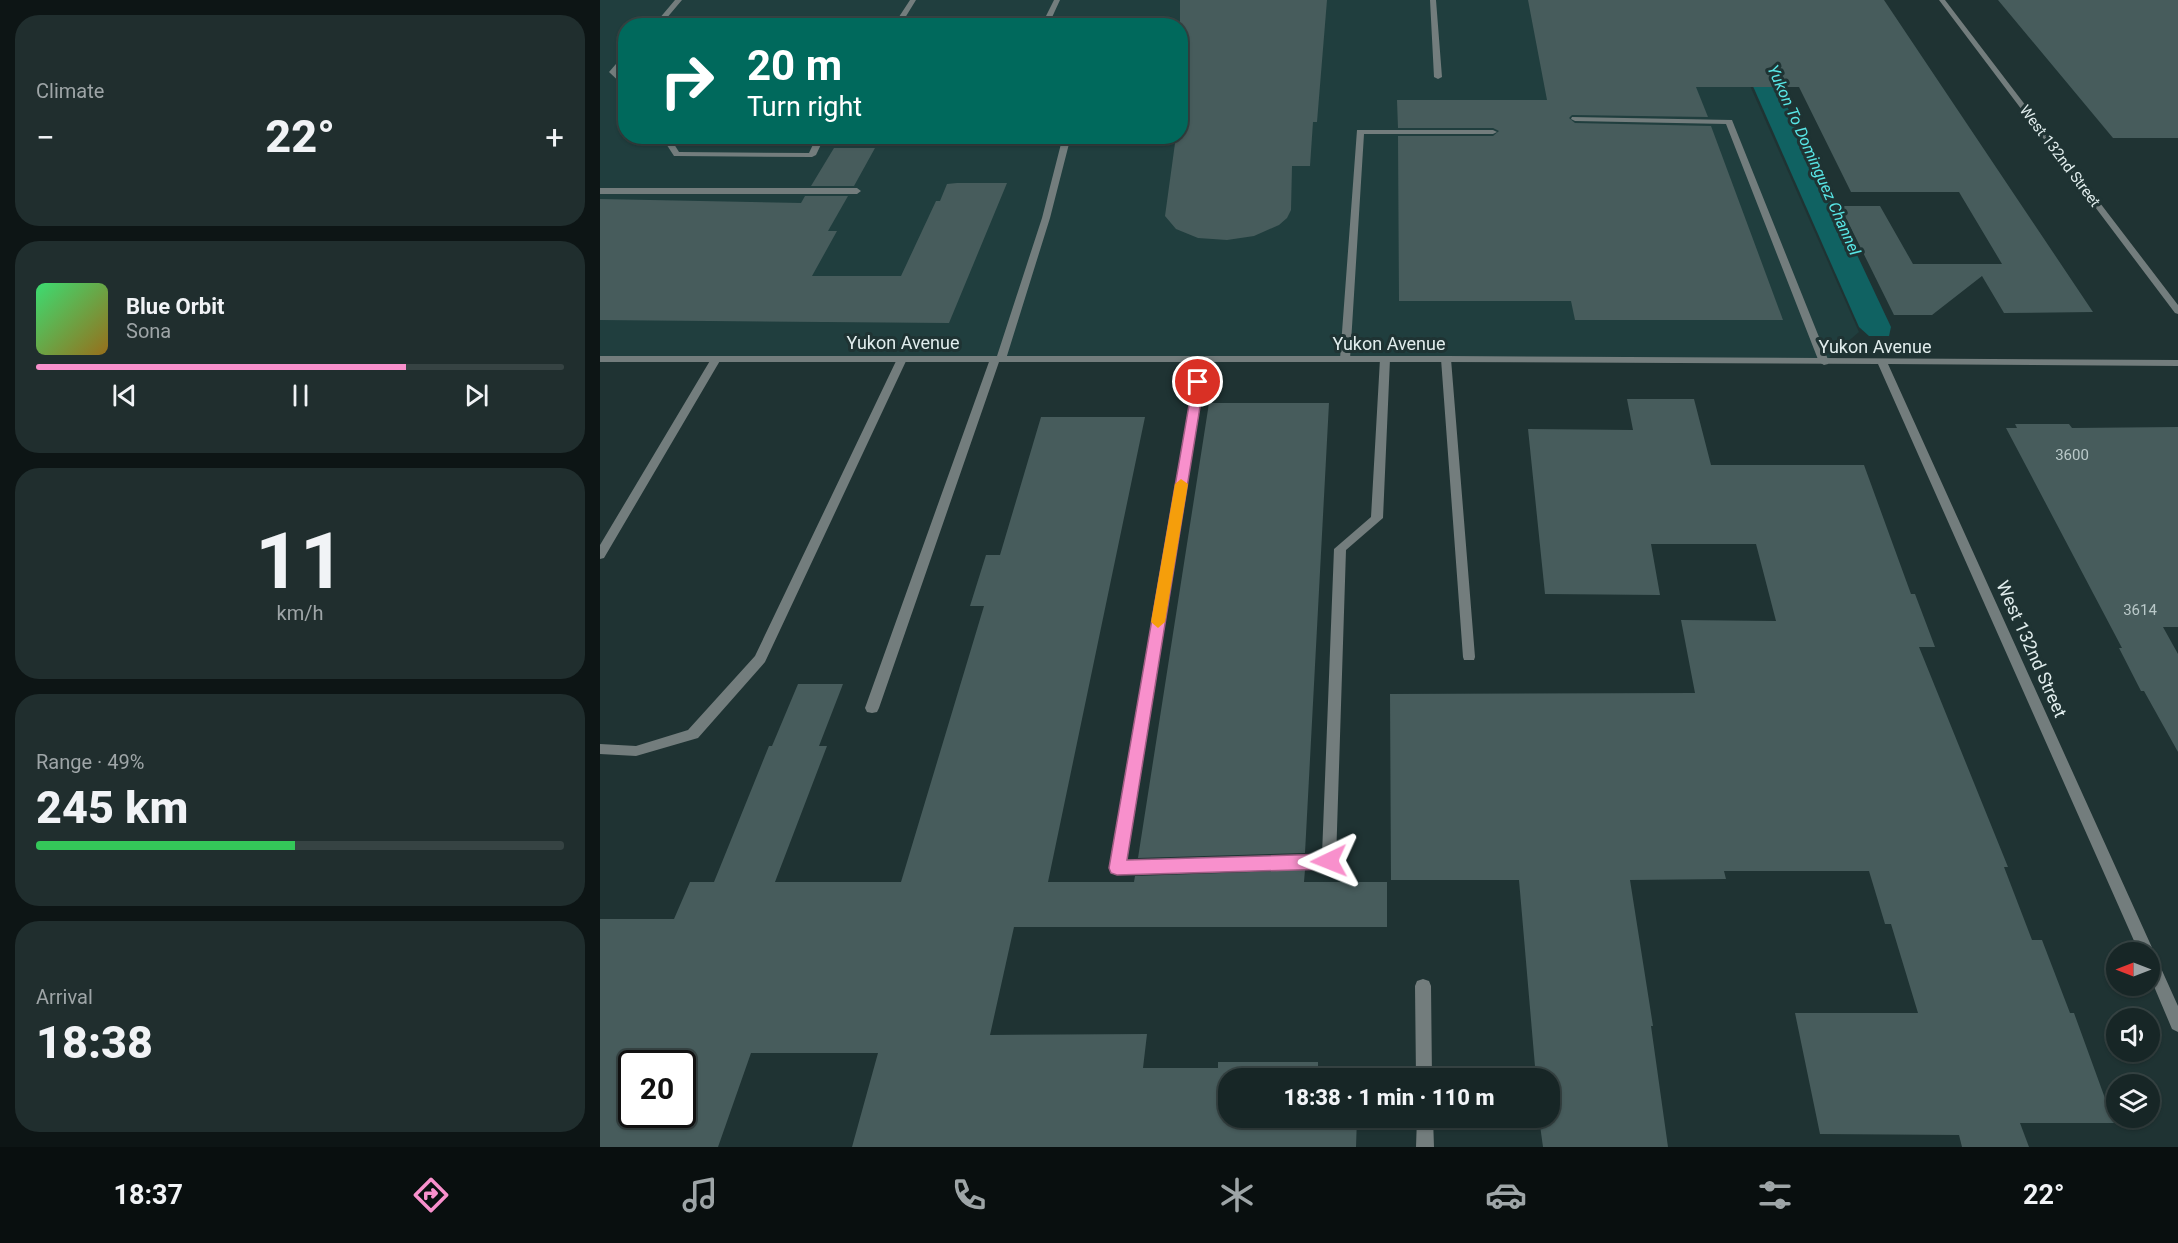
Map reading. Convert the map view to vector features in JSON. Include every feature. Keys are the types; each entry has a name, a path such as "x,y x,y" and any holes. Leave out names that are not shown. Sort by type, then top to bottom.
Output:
{"street":[{"path":"663,18 679,0"},
{"path":"901,18 913,0"},
{"path":"1048,18 1057,0"},
{"path":"1433,0 1438,77"},
{"name":"West 132nd Street","path":"1942,0 2178,311"},
{"path":"1575,119 1729,122 1824,362"},
{"path":"1345,359 1360,132 1493,132"},
{"path":"670,144 677,154 812,155 817,144"},
{"path":"872,708 998,359 1046,218 1065,144"},
{"path":"600,191 857,191"},
{"name":"Yukon Avenue","path":"600,359 1446,359 2178,363"},
{"path":"600,555 716,359"},
{"path":"600,749 636,751 693,734 760,659 902,359"},
{"path":"1202,359 1117,868 1329,861 1340,549 1377,518 1385,359"},
{"path":"1446,359 1469,657"},
{"name":"West 132nd Street","path":"1882,362 2142,942"},
{"path":"2160,983 2178,1024"},
{"path":"1423,986 1424,1068"},
{"path":"1425,1128 1425,1147"}],"shaded area":[{"path":"600,0 1712,0 1859,332 1824,362 600,359"}],"water":[{"path":"1715,0 1737,0 1891,327 1889,336 1869,336 1859,327"}],"building":[{"path":"1180,0 1327,0 1317,122 1313,122 1310,166 1292,166 1291,210 1287,218 1279,225 1254,236 1227,240 1198,238 1176,229 1165,216 1175,144 1188,144 1188,18 1180,18"},
{"path":"1528,0 1884,0 2093,312 2004,313 1982,276 1932,315 1894,315 1840,206 1880,206 1913,264 2002,264 1959,192 1851,192 1799,87 1696,87 1708,117 1572,115 1569,118 1575,123 1711,126 1783,320 1575,320 1571,301 1399,301 1398,136 1493,136 1499,131 1493,128 1398,128 1397,100 1547,100"},
{"path":"1998,0 2178,0 2178,138 2113,138"},
{"path":"834,148 875,148 854,186 811,186"},
{"path":"1007,183 949,323 600,320 600,199 801,203 805,196 848,196 828,231 837,231 812,276 901,276 936,201 940,201 947,184"},
{"path":"1627,399 1694,399 1711,465 1864,465 1911,594 1915,594 1935,647 1919,647 2008,867 2004,867 2032,940 2042,940 2070,1013 2074,1013 2106,1101 2106,1123 2020,1123 2029,1147 1962,1147 1959,1135 1820,1134 1795,1013 1918,1013 1891,924 1885,924 1869,871 1724,871 1726,879 1630,880 1653,1026 1651,1026 1668,1147 1543,1147 1540,1128 1560,1128 1560,1068 1535,1068 1519,880 1391,880 1390,694 1695,693 1681,620 1776,621 1756,544 1651,544 1660,595 1545,594 1528,429 1633,430"},
{"path":"1209,403 1329,403 1305,853 1138,858"},
{"path":"1041,417 1145,417 1048,882 1134,882 1135,876 1305,870 1304,882 1387,882 1387,927 1014,927 990,1035 1147,1034 1143,1068 1218,1068 1218,1128 1357,1128 1356,1147 852,1147 878,1053 751,1053 718,1147 600,1147 600,919 674,919 690,882 714,882 769,746 772,746 798,684 843,684 819,746 827,746 775,882 901,882 984,606 970,606 986,555 1000,555"},
{"path":"2015,424 2069,424 2072,428 2178,427 2178,627 2163,627 2178,654 2178,752 2144,691 2141,691 2119,648 2122,648 2006,428 2017,428"},
{"path":"1218,1062 1318,1062 1318,1067 1358,1067 1218,1068"}],"slow traffic":[{"path":"1158,622 1181,484"}],"route":[{"path":"1198,382 1117,868 1329,861"}],"water label":[{"name":"Yukon To Dominguez Channel","path":"1814,160"}]}
